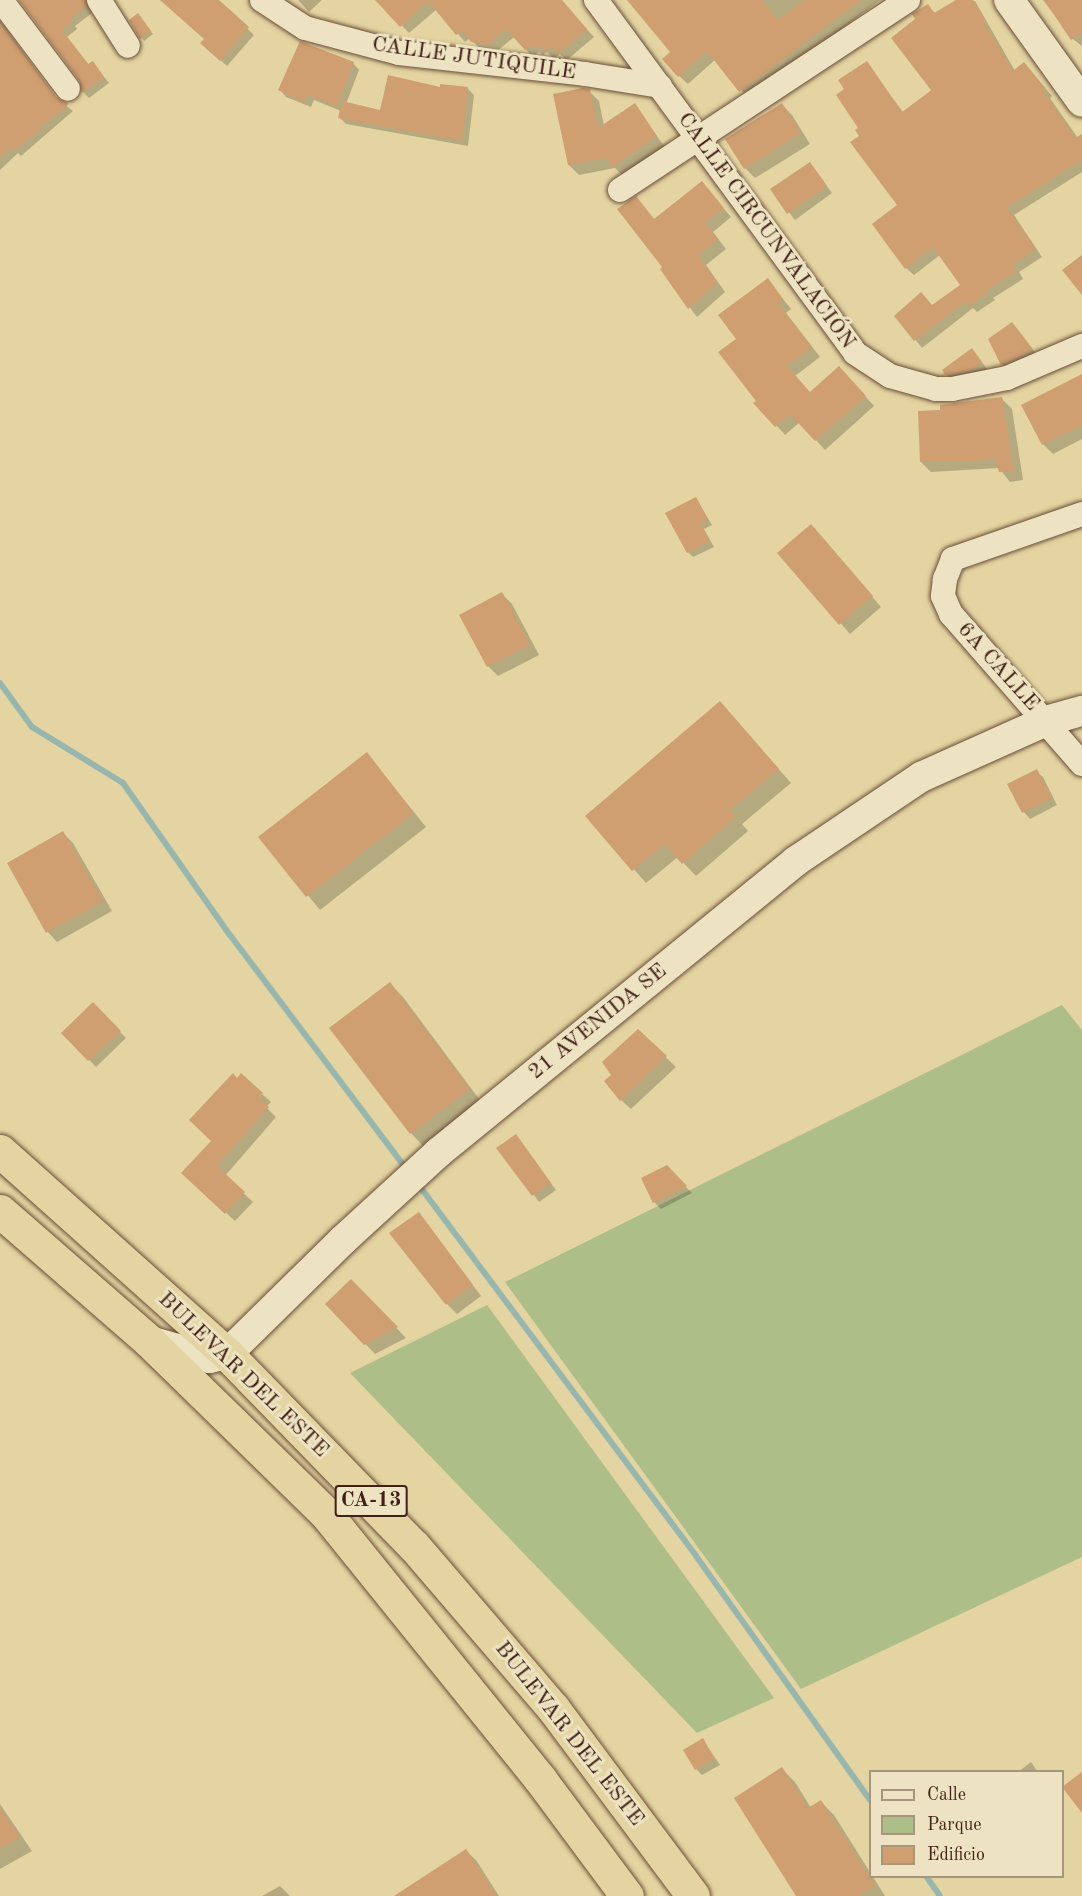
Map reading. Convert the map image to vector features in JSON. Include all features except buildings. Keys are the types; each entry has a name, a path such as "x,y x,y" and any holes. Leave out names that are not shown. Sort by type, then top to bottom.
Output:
{"highway":[{"name":"BULEVAR DEL ESTE","path":"0,1151 227,1354 422,1555 553,1708 693,1896"},
{"name":"BULEVAR DEL ESTE","path":"0,1211 149,1341 327,1515 540,1779 627,1896"}],"street":[{"path":"1,0 68,89"},
{"path":"99,0 128,46"},
{"name":"CALLE JUTIQUILE","path":"262,0 305,28 399,53 585,74 660,86"},
{"name":"CALLE CIRCUNVALACIÓN","path":"596,0 855,353 890,376 936,389 952,389 1007,378 1082,346"},
{"path":"620,190 908,0"},
{"path":"1009,0 1082,102"},
{"name":"6A CALLE","path":"1082,514 953,559 945,579 943,596 951,614 1082,764"},
{"name":"21 AVENIDA SE","path":"227,1354 343,1240 438,1153 796,861 921,777 1046,721 1082,711"},
{"path":"149,1341 210,1358 227,1354"}],"green space":[{"path":"1062,1005 1082,1030 1082,1557 801,1689 505,1282"},
{"path":"487,1305 774,1698 697,1733 350,1373"}],"waterway":[{"path":"0,683 32,727 123,783 230,935 408,1171"},
{"path":"418,1184 696,1556 869,1799"},
{"path":"927,1878 940,1896"}]}
